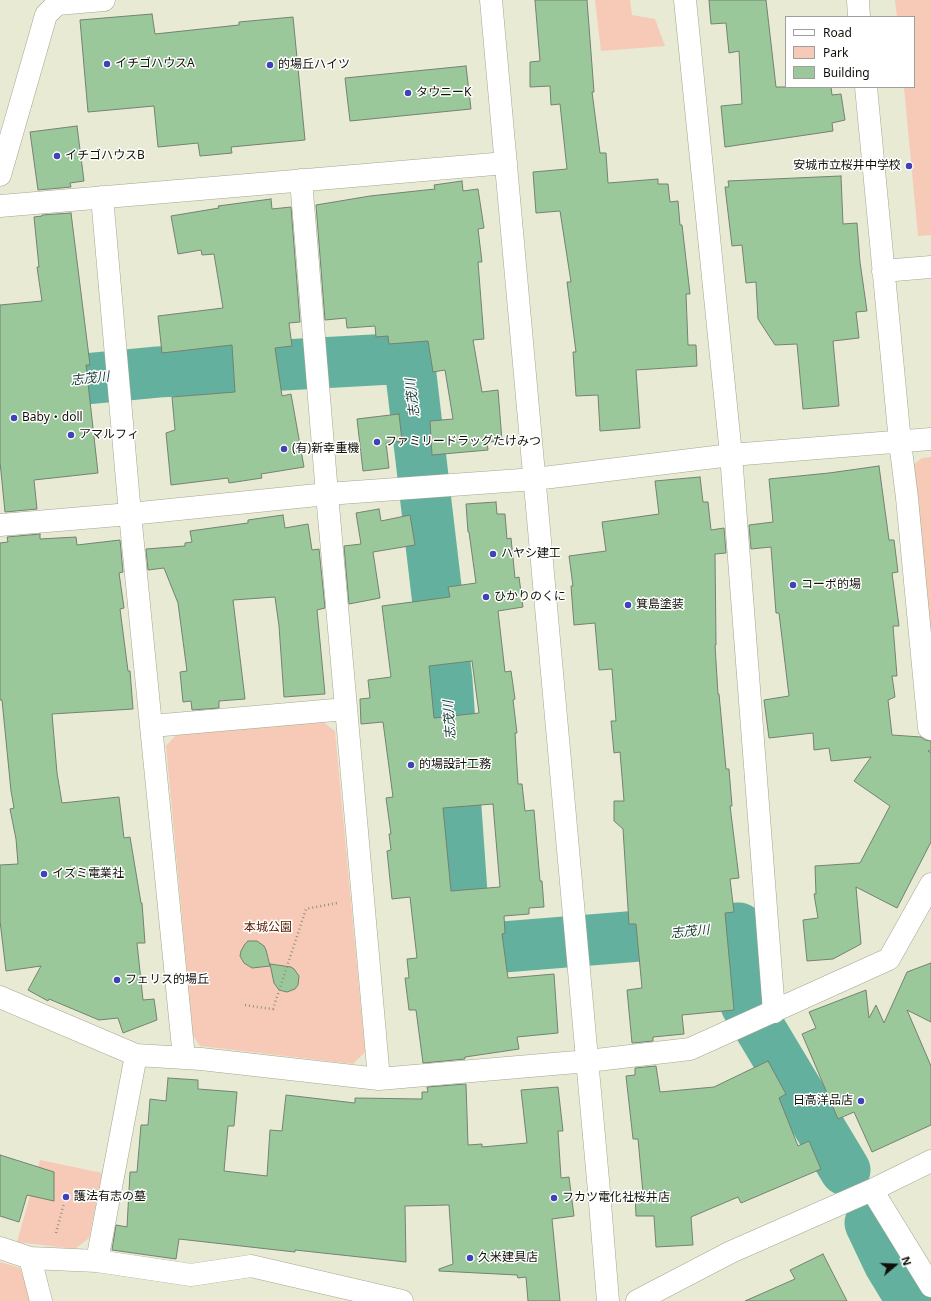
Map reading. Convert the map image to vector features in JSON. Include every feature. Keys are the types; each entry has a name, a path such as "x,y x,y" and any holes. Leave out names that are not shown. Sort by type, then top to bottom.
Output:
{"street":[{"path":"0,175 46,15 56,2 104,0"},
{"path":"491,0 588,1061 608,1301"},
{"path":"685,0 731,455 774,1012"},
{"path":"858,0 859,16"},
{"path":"866,88 900,442 907,498 929,728 931,729"},
{"path":"0,206 506,163"},
{"path":"301,180 327,494 379,1079"},
{"path":"102,197 130,514 184,1058"},
{"path":"883,271 931,267"},
{"path":"0,525 130,514 327,494 535,479 731,455 931,440"},
{"path":"152,726 346,709"},
{"path":"0,997 136,1055 201,1059 379,1079 588,1061 690,1049 889,959 931,884"},
{"path":"96,1262 136,1055"},
{"path":"637,1301 731,1252 872,1190 931,1161"},
{"path":"872,1190 931,1286"},
{"path":"0,1248 40,1258 96,1262 191,1275 251,1266 402,1301"},
{"path":"40,1258 41,1301"}],"path":[{"path":"245,1004 273,1009 306,909 363,898"},
{"path":"40,1258 64,1203"}],"green space":[{"path":"595,0 630,0 632,15 655,19 665,46 601,51"},
{"path":"895,0 931,0 931,235 918,236 904,88 915,88 915,16 897,16"},
{"path":"931,457 931,666 913,465 922,458"},
{"name":"本城公園","path":"323,722 335,731 365,1052 353,1064 200,1046 193,1035 166,746 176,735"},
{"path":"40,1160 102,1173 89,1238 75,1249 17,1242"},
{"path":"0,1262 20,1268 32,1301 0,1301"}],"building":[{"path":"535,0 587,0 594,92 592,92 600,153 606,153 608,183 658,179 658,184 668,184 670,202 678,201 690,294 686,294 688,345 696,345 697,366 636,370 640,428 600,431 598,395 576,396 573,352 576,352 567,282 571,282 560,211 536,213 533,172 567,169 560,104 551,105 550,86 530,87 530,62 540,61"},
{"path":"709,0 766,0 776,87 831,88 832,95 841,94 845,120 832,123 833,131 725,147 721,106 742,104 739,51 729,53 726,23 711,24"},
{"path":"152,14 155,34 239,25 239,22 293,17 305,140 231,147 232,153 200,156 198,143 158,147 154,106 88,112 80,20"},
{"name":"タウニーK","path":"466,66 471,109 350,121 345,78"},
{"name":"イチゴハウスB","path":"77,126 84,181 70,183 71,187 38,190 30,132"},
{"path":"841,176 843,224 857,223 860,262 867,311 856,312 859,338 833,341 839,406 803,409 797,344 775,345 758,319 756,282 746,283 742,245 732,246 725,187 729,187 728,181"},
{"path":"462,181 463,191 478,189 484,228 478,229 482,262 478,262 484,339 473,340 482,392 498,390 502,441 487,442 488,450 432,455 430,421 453,419 445,370 433,372 428,341 389,344 388,336 376,337 375,326 347,328 346,318 325,320 316,205 370,196 435,189 434,185"},
{"path":"271,199 272,209 291,207 300,322 289,323 292,346 275,348 282,396 291,394 304,467 261,474 262,478 229,483 228,478 171,485 166,433 175,430 172,397 235,392 232,345 162,353 158,316 223,308 214,254 202,255 201,250 178,254 171,216 219,208 218,206"},
{"path":"71,213 90,365 86,365 98,473 34,480 37,509 5,512 0,462 0,305 42,301 37,267 39,267 34,217"},
{"name":"ファミリードラッグたけみつ","path":"399,414 402,441 386,443 389,468 363,471 357,419"},
{"path":"879,466 889,540 894,540 898,572 892,573 899,626 893,626 897,676 892,676 895,697 888,700 892,735 921,737 925,740 931,741 931,751 928,751 931,753 931,842 897,908 856,887 861,944 833,959 807,961 803,920 818,918 814,894 816,894 815,866 860,863 890,806 854,781 871,757 831,761 829,748 814,750 813,733 769,738 764,700 789,696 779,613 776,613 771,547 751,549 749,525 773,522 769,479"},
{"path":"700,477 703,502 708,502 711,530 724,528 726,553 715,554 715,645 718,694 726,769 729,769 732,806 730,806 739,878 730,879 734,912 725,913 734,1010 682,1015 684,1034 653,1037 653,1041 632,1043 627,990 642,988 636,924 629,924 623,829 614,821 614,801 624,801 620,752 614,753 611,721 616,721 612,669 599,670 595,623 574,625 571,586 573,586 569,556 606,551 602,522 659,514 655,481"},
{"path":"496,502 497,514 505,514 507,539 511,538 515,578 519,577 523,607 498,611 505,672 511,671 515,699 513,700 517,733 515,733 518,784 522,784 525,811 534,810 540,881 542,881 544,907 529,908 529,914 504,916 505,933 502,934 508,978 554,974 558,1033 517,1037 519,1049 465,1057 465,1059 423,1063 416,1010 409,1010 405,978 409,978 407,959 417,958 410,897 392,899 387,851 391,850 389,834 391,834 386,798 393,797 383,722 361,724 360,699 370,698 368,680 391,677 382,606 450,597 448,587 476,583 468,532 466,504","holes":["472,661 479,713 434,718 429,666","493,804 500,887 451,891 443,808"]},
{"path":"379,509 381,521 410,515 415,545 373,552 380,598 349,604 344,546 361,544 356,513"},
{"path":"283,515 285,528 308,524 312,550 319,549 325,608 317,610 325,694 284,697 279,626 275,597 233,600 245,699 219,701 219,708 192,710 191,701 183,702 180,672 187,671 178,603 164,568 148,570 146,549 185,546 185,543 192,542 190,531 248,523 248,520"},
{"path":"40,534 40,539 76,537 77,545 120,540 123,572 119,573 124,608 120,609 128,671 130,671 133,709 52,714 57,773 62,803 119,797 124,838 130,837 142,903 145,943 137,943 143,1000 154,999 157,1020 123,1033 118,1018 99,1020 49,999 48,1001 28,990 41,966 6,971 0,921 0,865 18,864 16,839 10,809 14,808 2,700 0,700 0,543 8,542 7,537"},
{"path":"248,941 257,941 264,946 270,966 252,968 244,963 240,956 241,951"},
{"path":"931,963 931,1022 907,1010 931,1066 931,1125 872,1152 854,1112 838,1119 802,1034 816,1028 809,1012 866,990 869,1018 876,1005 884,1023 907,972"},
{"path":"270,964 291,967 294,969 299,976 298,985 295,989 287,992 279,990 274,983"},
{"path":"768,1061 786,1094 779,1098 798,1146 809,1141 821,1169 741,1203 738,1197 691,1217 693,1245 656,1247 654,1216 636,1216 635,1193 643,1193 638,1139 633,1139 626,1076 635,1075 635,1068 656,1066 660,1092 714,1087"},
{"path":"168,1078 198,1080 198,1089 237,1092 234,1126 228,1126 224,1171 267,1176 270,1130 282,1131 286,1095 355,1103 355,1098 422,1099 422,1092 428,1092 427,1087 466,1084 468,1145 482,1144 482,1147 527,1143 521,1090 558,1087 563,1131 558,1131 561,1178 569,1177 574,1216 552,1219 560,1301 528,1301 526,1277 518,1278 517,1275 439,1271 439,1269 453,1264 449,1205 405,1206 406,1262 295,1250 295,1252 179,1239 176,1259 112,1250 116,1225 127,1227 130,1172 137,1172 141,1125 148,1125 150,1099 166,1101"},
{"path":"0,1155 54,1172 54,1201 27,1195 19,1222 0,1216"},
{"path":"823,1254 847,1301 745,1301 795,1279 790,1270"}],"waterway":[{"name":"志茂川","path":"0,387 158,372 409,358 447,680 466,950 739,928 746,1005 845,1170"},
{"name":"志茂川","path":"870,1223 889,1263 912,1301"}],"place":[{"name":"イチゴハウスA","path":"107,64"},
{"name":"的場丘ハイツ","path":"270,65"},
{"name":"タウニーK","path":"408,93"},
{"name":"イチゴハウスB","path":"57,156"},
{"name":"安城市立桜井中学校","path":"909,166"},
{"name":"Baby・doll","path":"14,418"},
{"name":"アマルフィ","path":"71,435"},
{"name":"ファミリードラッグたけみつ","path":"377,442"},
{"name":"(有)新幸重機","path":"284,449"},
{"name":"ハヤシ建工","path":"493,554"},
{"name":"コーポ的場","path":"793,585"},
{"name":"ひかりのくに","path":"486,597"},
{"name":"箕島塗装","path":"628,605"},
{"name":"的場設計工務","path":"411,765"},
{"name":"イズミ電業社","path":"44,874"},
{"name":"フェリス的場丘","path":"117,980"},
{"name":"日高洋品店","path":"861,1101"},
{"name":"護法有志の墓","path":"66,1197"},
{"name":"フカツ電化社桜井店","path":"554,1198"},
{"name":"久米建具店","path":"470,1258"}]}
